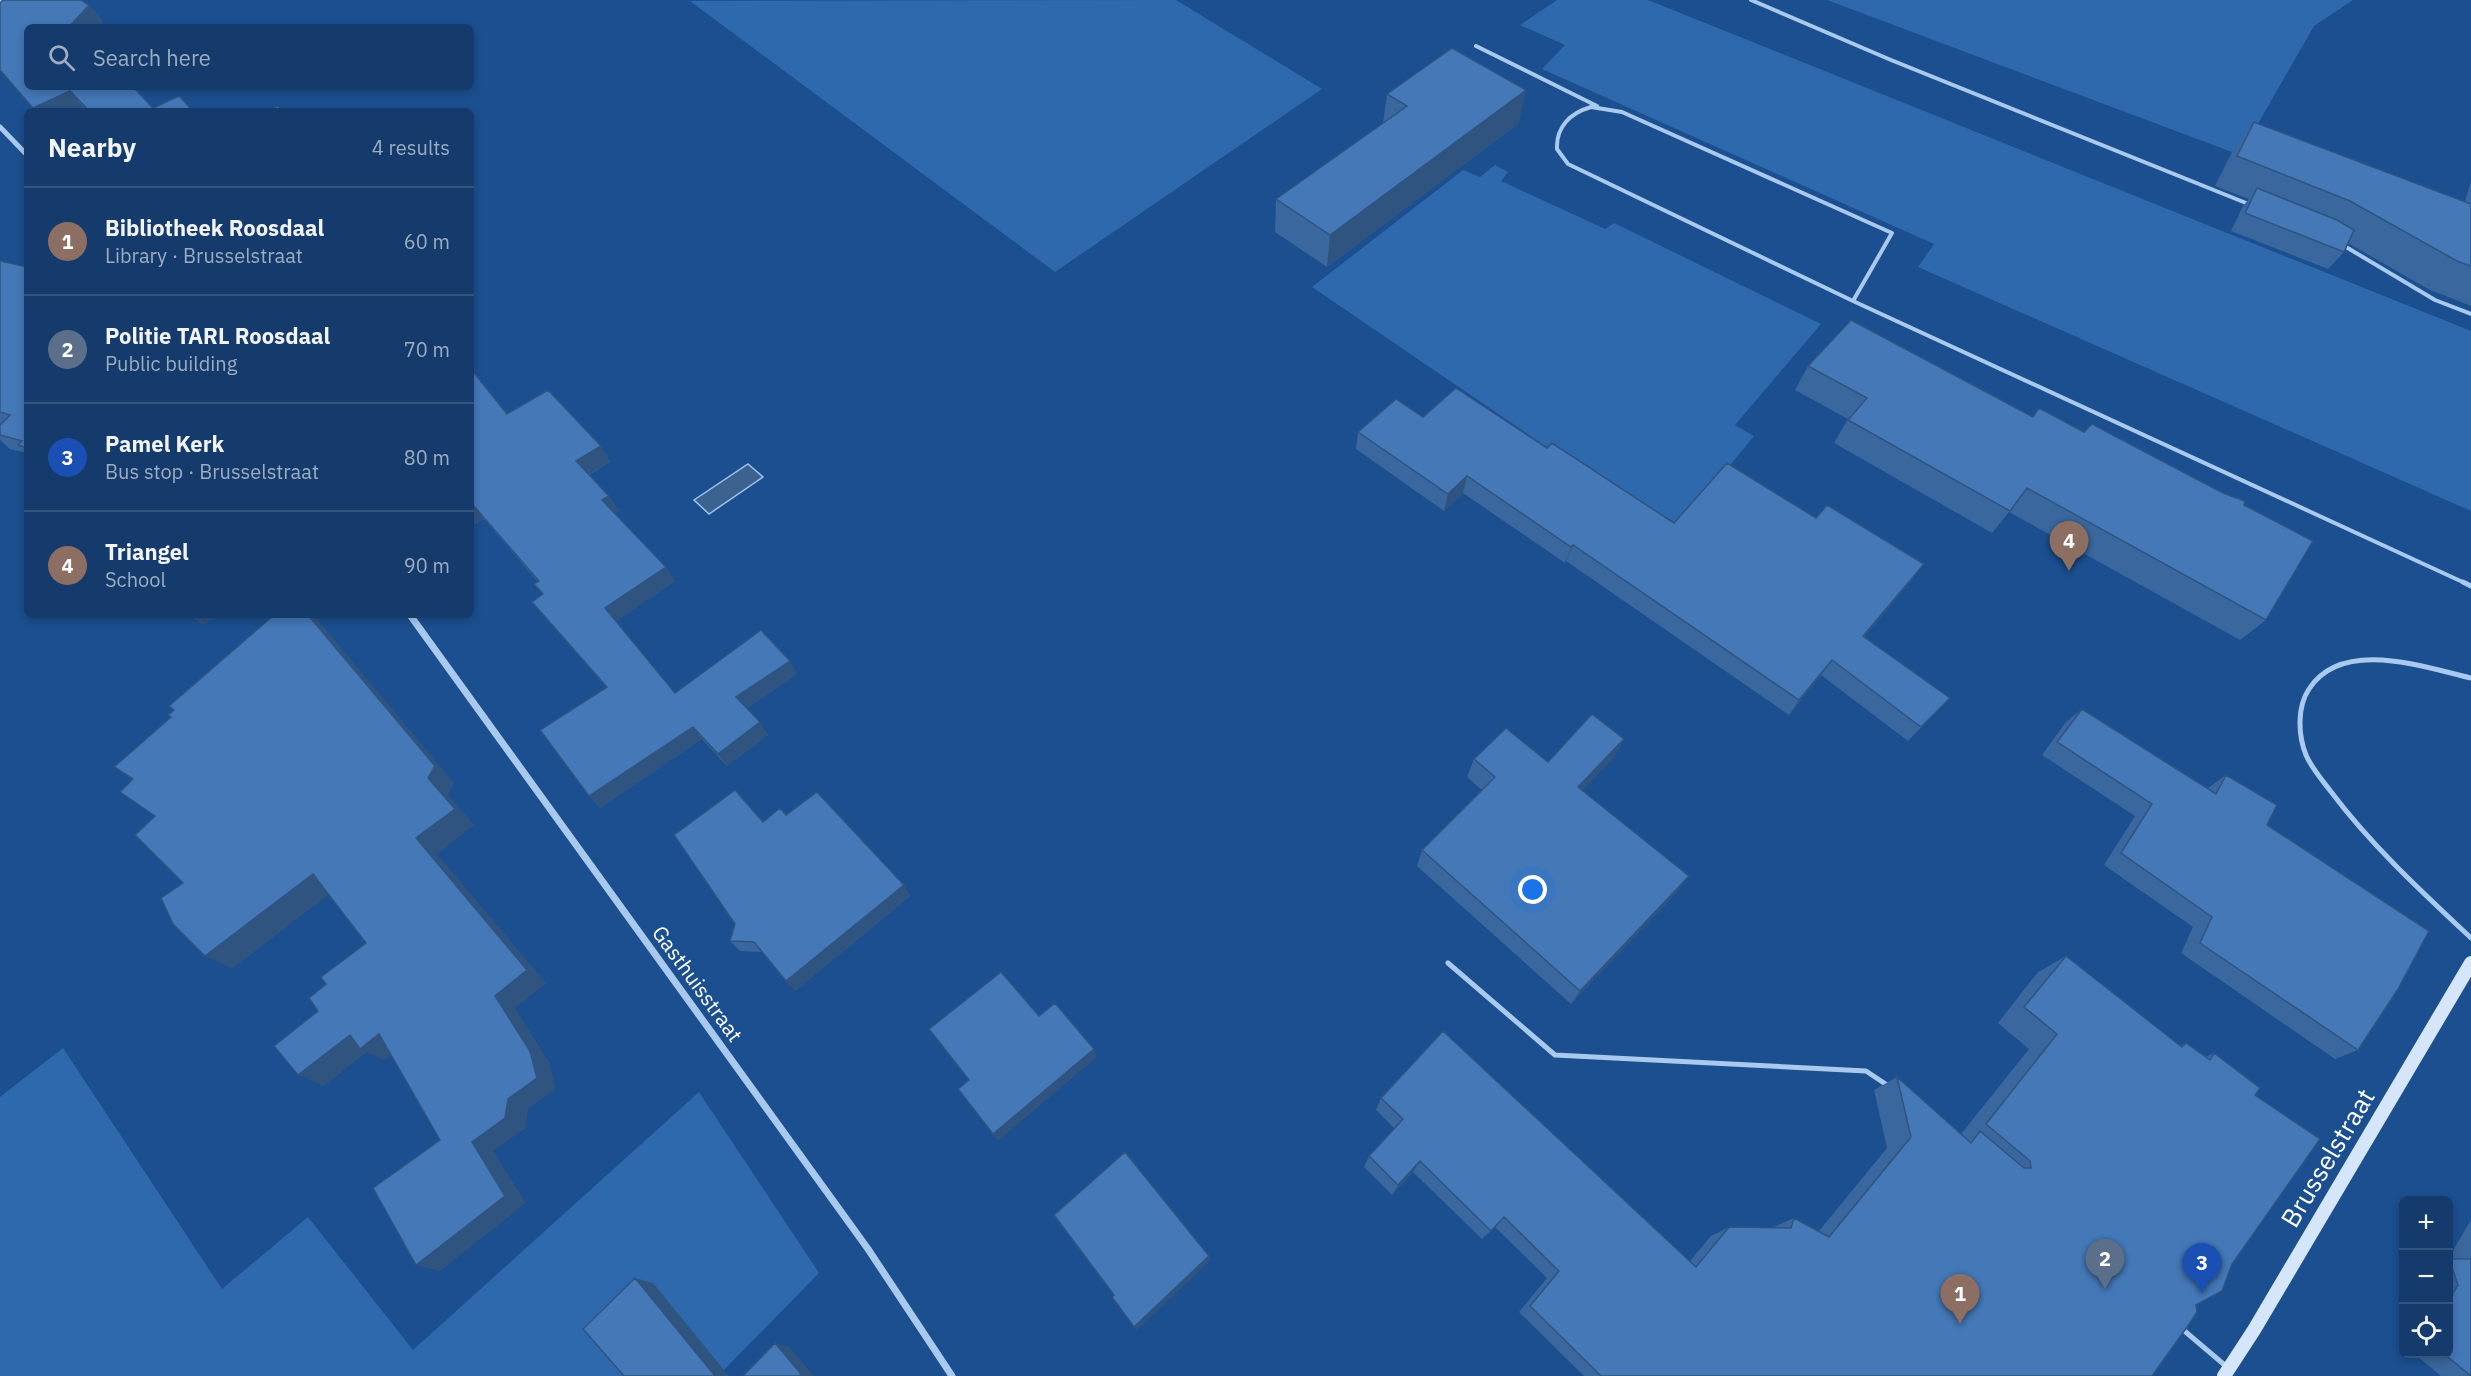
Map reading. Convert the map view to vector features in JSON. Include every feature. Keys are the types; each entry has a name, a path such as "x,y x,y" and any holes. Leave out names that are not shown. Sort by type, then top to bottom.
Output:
{"main road":[{"name":"Brusselstraat","path":"2226,1372 2471,963"}],"street":[{"path":"0,127 24,152"},
{"name":"Gasthuisstraat","path":"412,618 868,1249 952,1376"}],"lane":[{"path":"1751,0 1890,60 2256,207"},
{"path":"1476,46 1597,106 1622,112 1892,233 1852,301"},
{"path":"1597,106 1578,111 1557,133 1557,150 1568,164 1852,301 2471,586"},
{"path":"2333,240 2435,300 2471,314"},
{"path":"2471,678 2426,668 2356,659 2326,668 2309,686 2298,712 2306,754 2336,799 2390,861 2471,938"},
{"path":"1448,963 1555,1055 1866,1071 1893,1089"},
{"path":"2172,1320 2226,1372"}],"shaded area":[{"path":"1176,0 1322,89 1055,272 690,1"},
{"path":"1557,0 1648,0 2471,331 2471,511 1918,267 1934,244 1542,69 1565,45 1520,25"},
{"path":"1827,0 2353,0 2314,26 2240,155"},
{"path":"1495,165 1508,172 1501,181 1605,229 1614,223 1821,324 1735,425 1754,436 1718,480 1670,531 1312,287 1463,170 1480,177"},
{"path":"748,464 763,477 709,514 694,500"},
{"path":"63,1048 222,1289 308,1217 413,1350 699,1092 819,1273 718,1376 0,1376 0,1097"}],"building":[{"path":"3,0 81,0 89,5 72,24 24,24 24,90 136,90 153,108 86,108 70,91 33,108 0,70 0,3"},
{"path":"1452,48 1526,90 1330,235 1276,199 1407,106 1387,94"},
{"path":"179,96 190,108 153,108"},
{"path":"2254,122 2471,204 2471,266 2457,261 2350,201 2237,156"},
{"path":"2257,188 2337,220 2354,230 2344,252 2245,213"},
{"path":"0,261 24,266 24,447 18,445 22,441 0,435 0,425 10,415 0,412"},
{"path":"1851,320 2033,417 2039,408 2084,432 2092,424 2223,493 2245,501 2244,505 2313,541 2266,620 2027,488 2010,511 1848,420 1867,398 1808,366"},
{"path":"474,373 507,414 548,390 601,446 576,461 609,496 602,500 666,567 605,608 675,693 761,630 790,661 736,697 760,722 718,754 693,727 589,796 540,730 607,687 532,602 543,594 534,584 539,581 474,506"},
{"path":"1456,388 1547,448 1552,443 1674,523 1727,463 1816,518 1827,505 1924,564 1863,636 1950,698 1921,727 1832,660 1799,700 1573,545 1571,547 1467,476 1448,494 1358,432 1396,399 1423,417"},
{"path":"271,618 311,618 435,766 428,778 455,809 416,838 527,970 495,996 530,1051 537,1078 508,1099 505,1118 472,1142 505,1196 416,1265 373,1188 440,1140 379,1034 360,1049 350,1035 298,1075 274,1046 318,1011 309,998 326,984 321,977 366,943 313,874 205,956 173,924 161,898 183,883 135,835 155,816 120,792 133,779 114,767 171,717 168,715 174,710 169,706"},
{"path":"2082,709 2216,794 2226,775 2277,805 2267,825 2429,931 2398,989 2358,1050 2200,943 2212,917 2121,853 2152,804 2057,742"},
{"path":"1592,714 1624,739 1578,787 1689,876 1580,991 1422,850 1495,777 1474,759 1506,728 1548,762"},
{"path":"735,790 763,822 780,808 786,815 817,792 904,885 786,981 754,942 730,941 735,924 674,835"},
{"path":"2066,956 2182,1047 2186,1043 2210,1060 2214,1053 2260,1088 2255,1095 2320,1139 2232,1264 2222,1291 2196,1305 2197,1312 2152,1376 1601,1376 1530,1306 1559,1271 1504,1217 1491,1231 1420,1161 1398,1185 1369,1156 1403,1119 1381,1098 1443,1031 1696,1267 1729,1227 1791,1228 1794,1218 1829,1237 1911,1137 1897,1077 1971,1143 1980,1131 2024,1168 2031,1168 2030,1161 1986,1124 2057,1034 2024,1007"},
{"path":"1001,972 1039,1016 1055,1003 1094,1049 993,1134 958,1089 969,1080 929,1029"},
{"path":"1125,1152 1209,1256 1134,1327 1112,1297 1114,1295 1054,1215"},
{"path":"2453,1259 2471,1259 2471,1376 2449,1358 2453,1358 2453,1293 2458,1285 2453,1271"},
{"path":"635,1278 715,1376 624,1376 583,1329"},
{"path":"775,1343 801,1374 799,1376 743,1376"}],"place":[{"name":"Triangel","path":"2069,571"},
{"name":"Politie TARL Roosdaal","path":"2105,1289"},
{"name":"Pamel Kerk","path":"2202,1293"},
{"name":"Bibliotheek Roosdaal","path":"1960,1324"}]}
